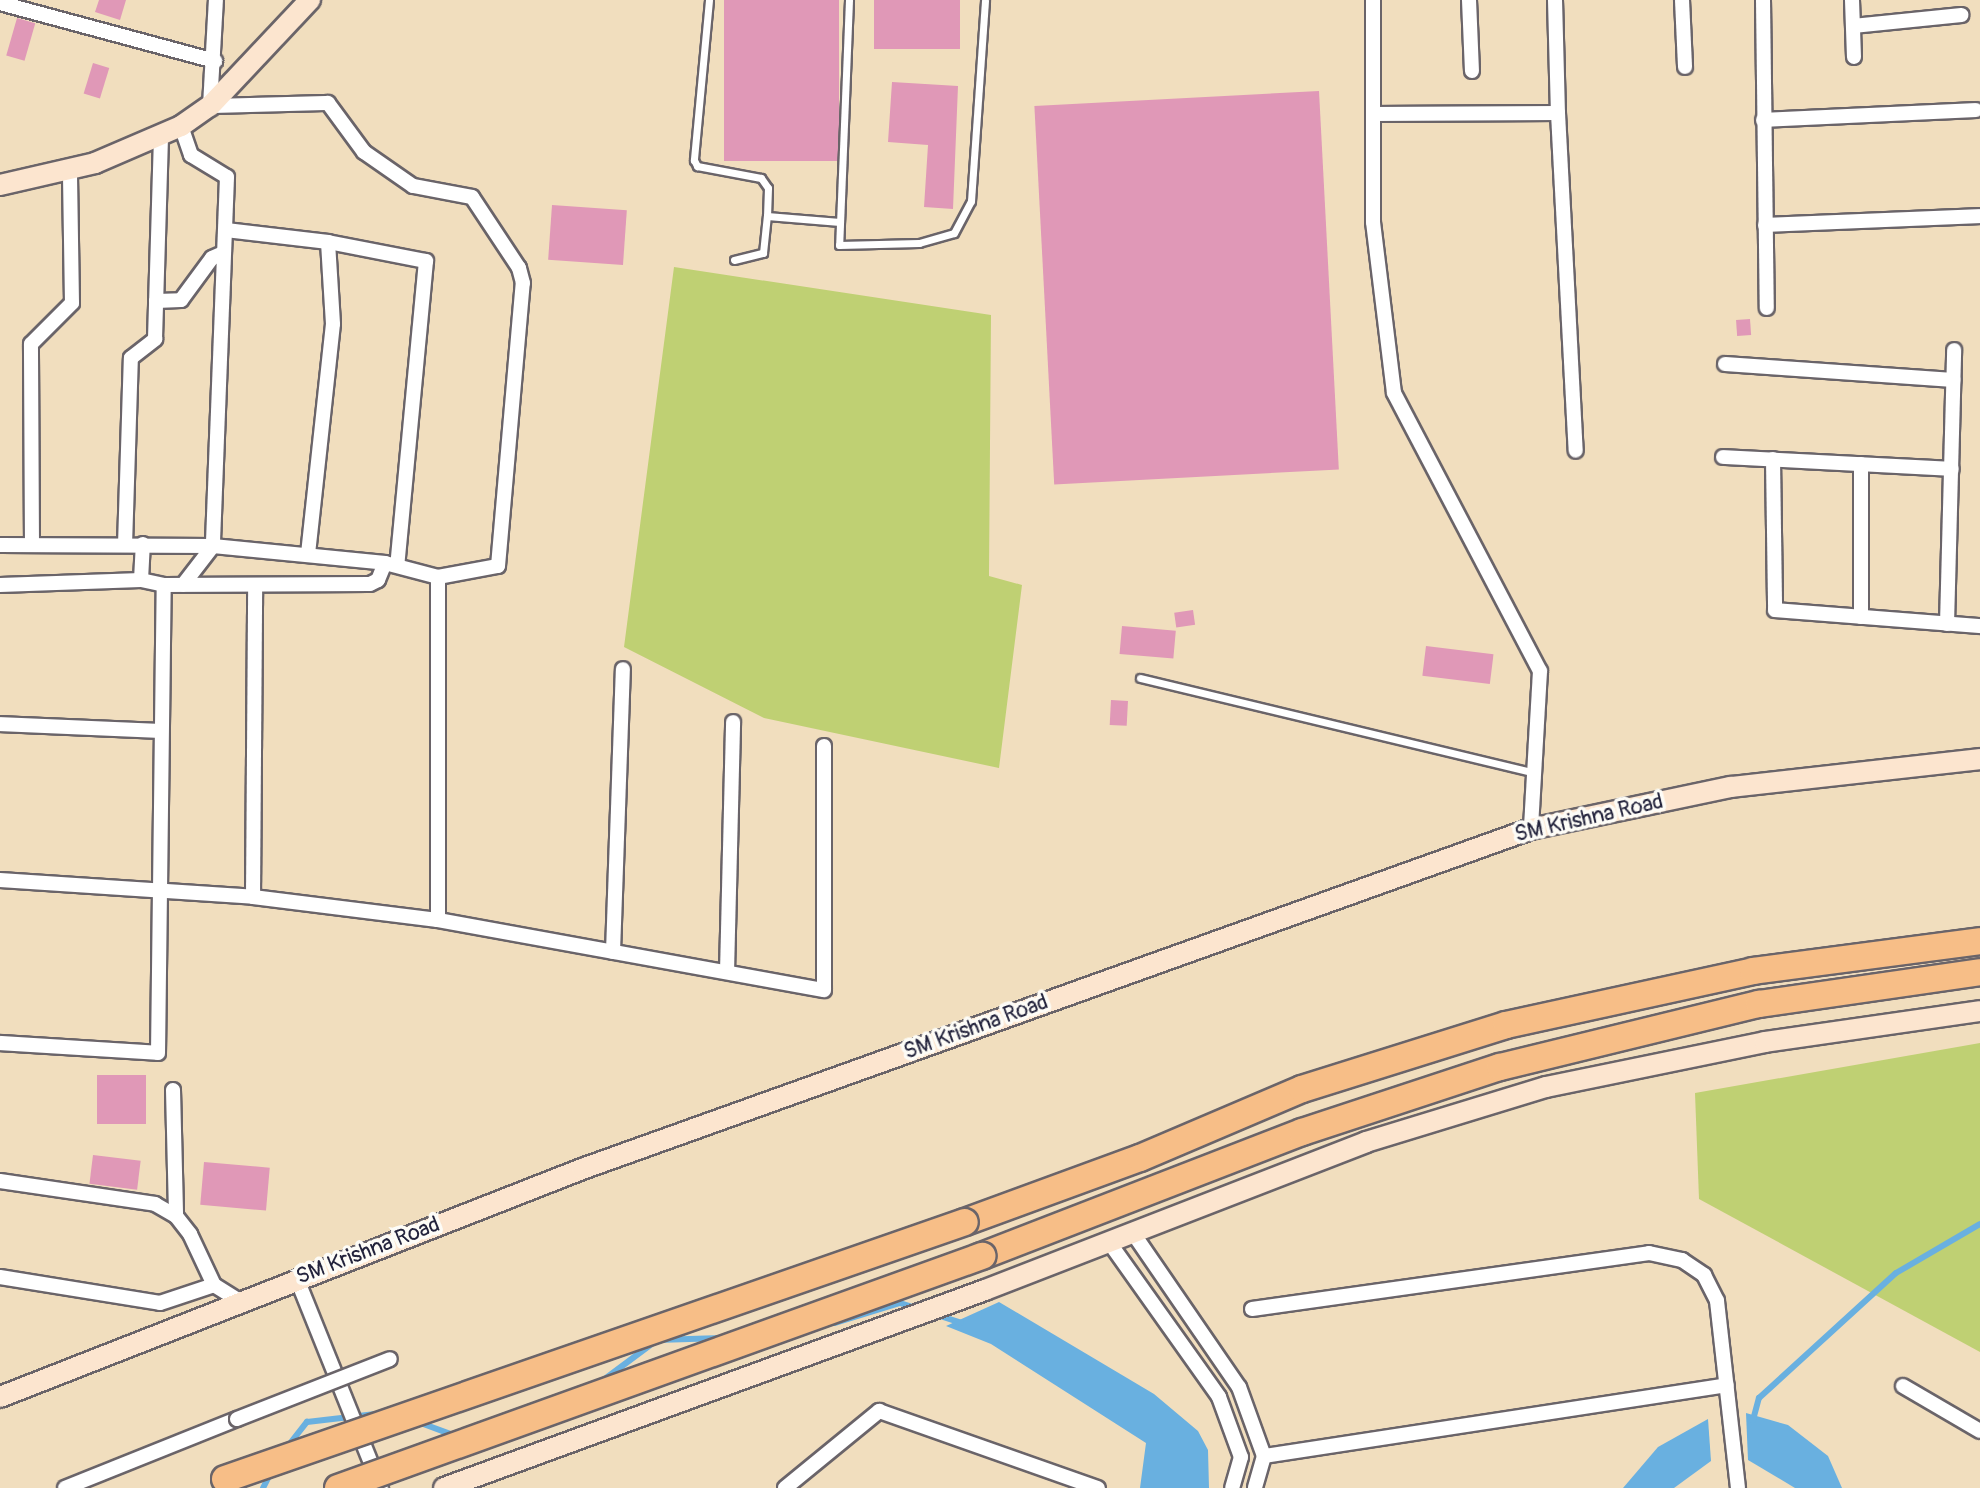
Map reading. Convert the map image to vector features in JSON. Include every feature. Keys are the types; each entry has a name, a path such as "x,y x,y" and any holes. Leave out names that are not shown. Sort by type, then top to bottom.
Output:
{"highway":[{"path":"216,1484 965,1222 1140,1158 1302,1089 1506,1025 1753,971 1980,941"},
{"path":"338,1488 982,1256 1302,1132 1500,1067 1759,1004 1980,972"}],"street":[{"path":"210,106 215,61 216,0"},
{"path":"0,185 70,169 161,137 181,126 210,106 310,0"},
{"path":"1373,0 1373,222 1394,393 1540,671 1531,829"},
{"path":"1469,0 1472,71"},
{"path":"1555,0 1576,451"},
{"path":"1682,0 1685,67"},
{"path":"1763,0 1767,308"},
{"path":"1852,0 1854,57"},
{"path":"0,3 215,61"},
{"path":"1853,26 1961,15"},
{"path":"0,545 213,546 391,564 438,577 498,566 523,283 519,268 472,197 413,186 364,152 328,103 210,106"},
{"path":"1763,120 1976,110"},
{"path":"1373,114 1558,113"},
{"path":"181,126 191,155 227,177 213,546 183,585"},
{"path":"125,545 131,358 154,342 161,137"},
{"path":"32,545 31,344 72,303 70,169"},
{"path":"1765,225 1980,216"},
{"path":"0,585 141,580 164,585 255,587 370,584 378,580 391,564 428,266 422,258 328,242 226,230"},
{"path":"308,554 333,324 328,242"},
{"path":"156,301 181,300 212,258 223,253"},
{"path":"1947,624 1954,350"},
{"path":"1725,364 1953,380"},
{"path":"1723,457 1952,469"},
{"path":"1773,459 1775,610 1980,626"},
{"path":"1861,464 1861,617"},
{"path":"141,580 143,544"},
{"path":"438,577 438,920"},
{"path":"0,1043 158,1053 164,585"},
{"path":"253,897 255,587"},
{"path":"613,952 623,669"},
{"path":"727,972 733,722"},
{"path":"0,724 160,731"},
{"path":"0,880 253,897 438,920 824,990 824,746"},
{"name":"SM Krishna Road","path":"0,1397 611,1158 1531,829 1731,787 1980,759"},
{"path":"444,1488 937,1308 1366,1142 1546,1087 1765,1042 1980,1011"},
{"path":"173,1090 176,1216"},
{"path":"0,1181 155,1204 176,1216 201,1253 214,1285 240,1301"},
{"path":"1133,1233 1239,1387 1264,1456 1255,1488"},
{"path":"1109,1242 1219,1397 1241,1457 1232,1488"},
{"path":"1252,1309 1649,1253 1682,1260 1704,1275 1717,1301 1738,1488"},
{"path":"0,1277 160,1303 214,1285"},
{"path":"297,1279 381,1488"},
{"path":"65,1488 390,1359"},
{"path":"1264,1456 1727,1385"},
{"path":"1903,1386 1980,1431"},
{"path":"785,1488 879,1411 1098,1488"}],"lane":[{"path":"709,0 694,160 697,166 761,178 768,188 763,253 734,260"},
{"path":"849,0 839,245 919,243 954,233 971,201 985,0"},
{"path":"767,216 840,222"},
{"path":"1140,678 1535,773"}],"green space":[{"path":"674,267 991,315 989,576 1022,585 999,768 764,718 624,647"},
{"path":"1980,1043 1980,1352 1699,1199 1695,1093"}],"water":[{"path":"999,1302 1154,1394 1198,1431 1208,1450 1209,1488 1140,1488 1146,1443 991,1344 946,1326"},
{"path":"1746,1413 1788,1425 1828,1456 1842,1488 1795,1488 1748,1460"},
{"path":"1708,1419 1711,1461 1674,1488 1623,1488 1658,1447"}],"building":[{"path":"99,0 126,0 120,20 95,12"},
{"path":"724,0 839,0 839,161 724,161"},
{"path":"874,0 960,0 960,49 874,49"},
{"path":"17,18 35,23 25,61 6,55"},
{"path":"93,63 109,68 100,99 84,94"},
{"path":"892,82 958,86 953,209 924,207 928,145 888,142"},
{"path":"1319,91 1339,469 1054,484 1034,106"},
{"path":"552,205 627,210 623,265 548,260"},
{"path":"1750,319 1751,335 1737,336 1736,320"},
{"path":"1193,610 1195,625 1176,627 1174,613"},
{"path":"1122,626 1176,631 1173,659 1120,654"},
{"path":"1426,646 1493,654 1490,684 1422,676"},
{"path":"1111,700 1128,701 1127,726 1110,725"},
{"path":"97,1075 146,1075 146,1124 97,1124"},
{"path":"93,1155 141,1161 137,1190 89,1184"},
{"path":"204,1162 270,1168 266,1211 200,1205"}],"waterway":[{"path":"1753,1420 1759,1398 1896,1273 1980,1224"},
{"path":"835,1323 900,1303 919,1309"},
{"path":"934,1314 961,1323"},
{"path":"602,1381 657,1340 722,1338"},
{"path":"288,1446 307,1422 376,1414"},
{"path":"418,1422 456,1436"},
{"path":"263,1488 271,1472"}]}
